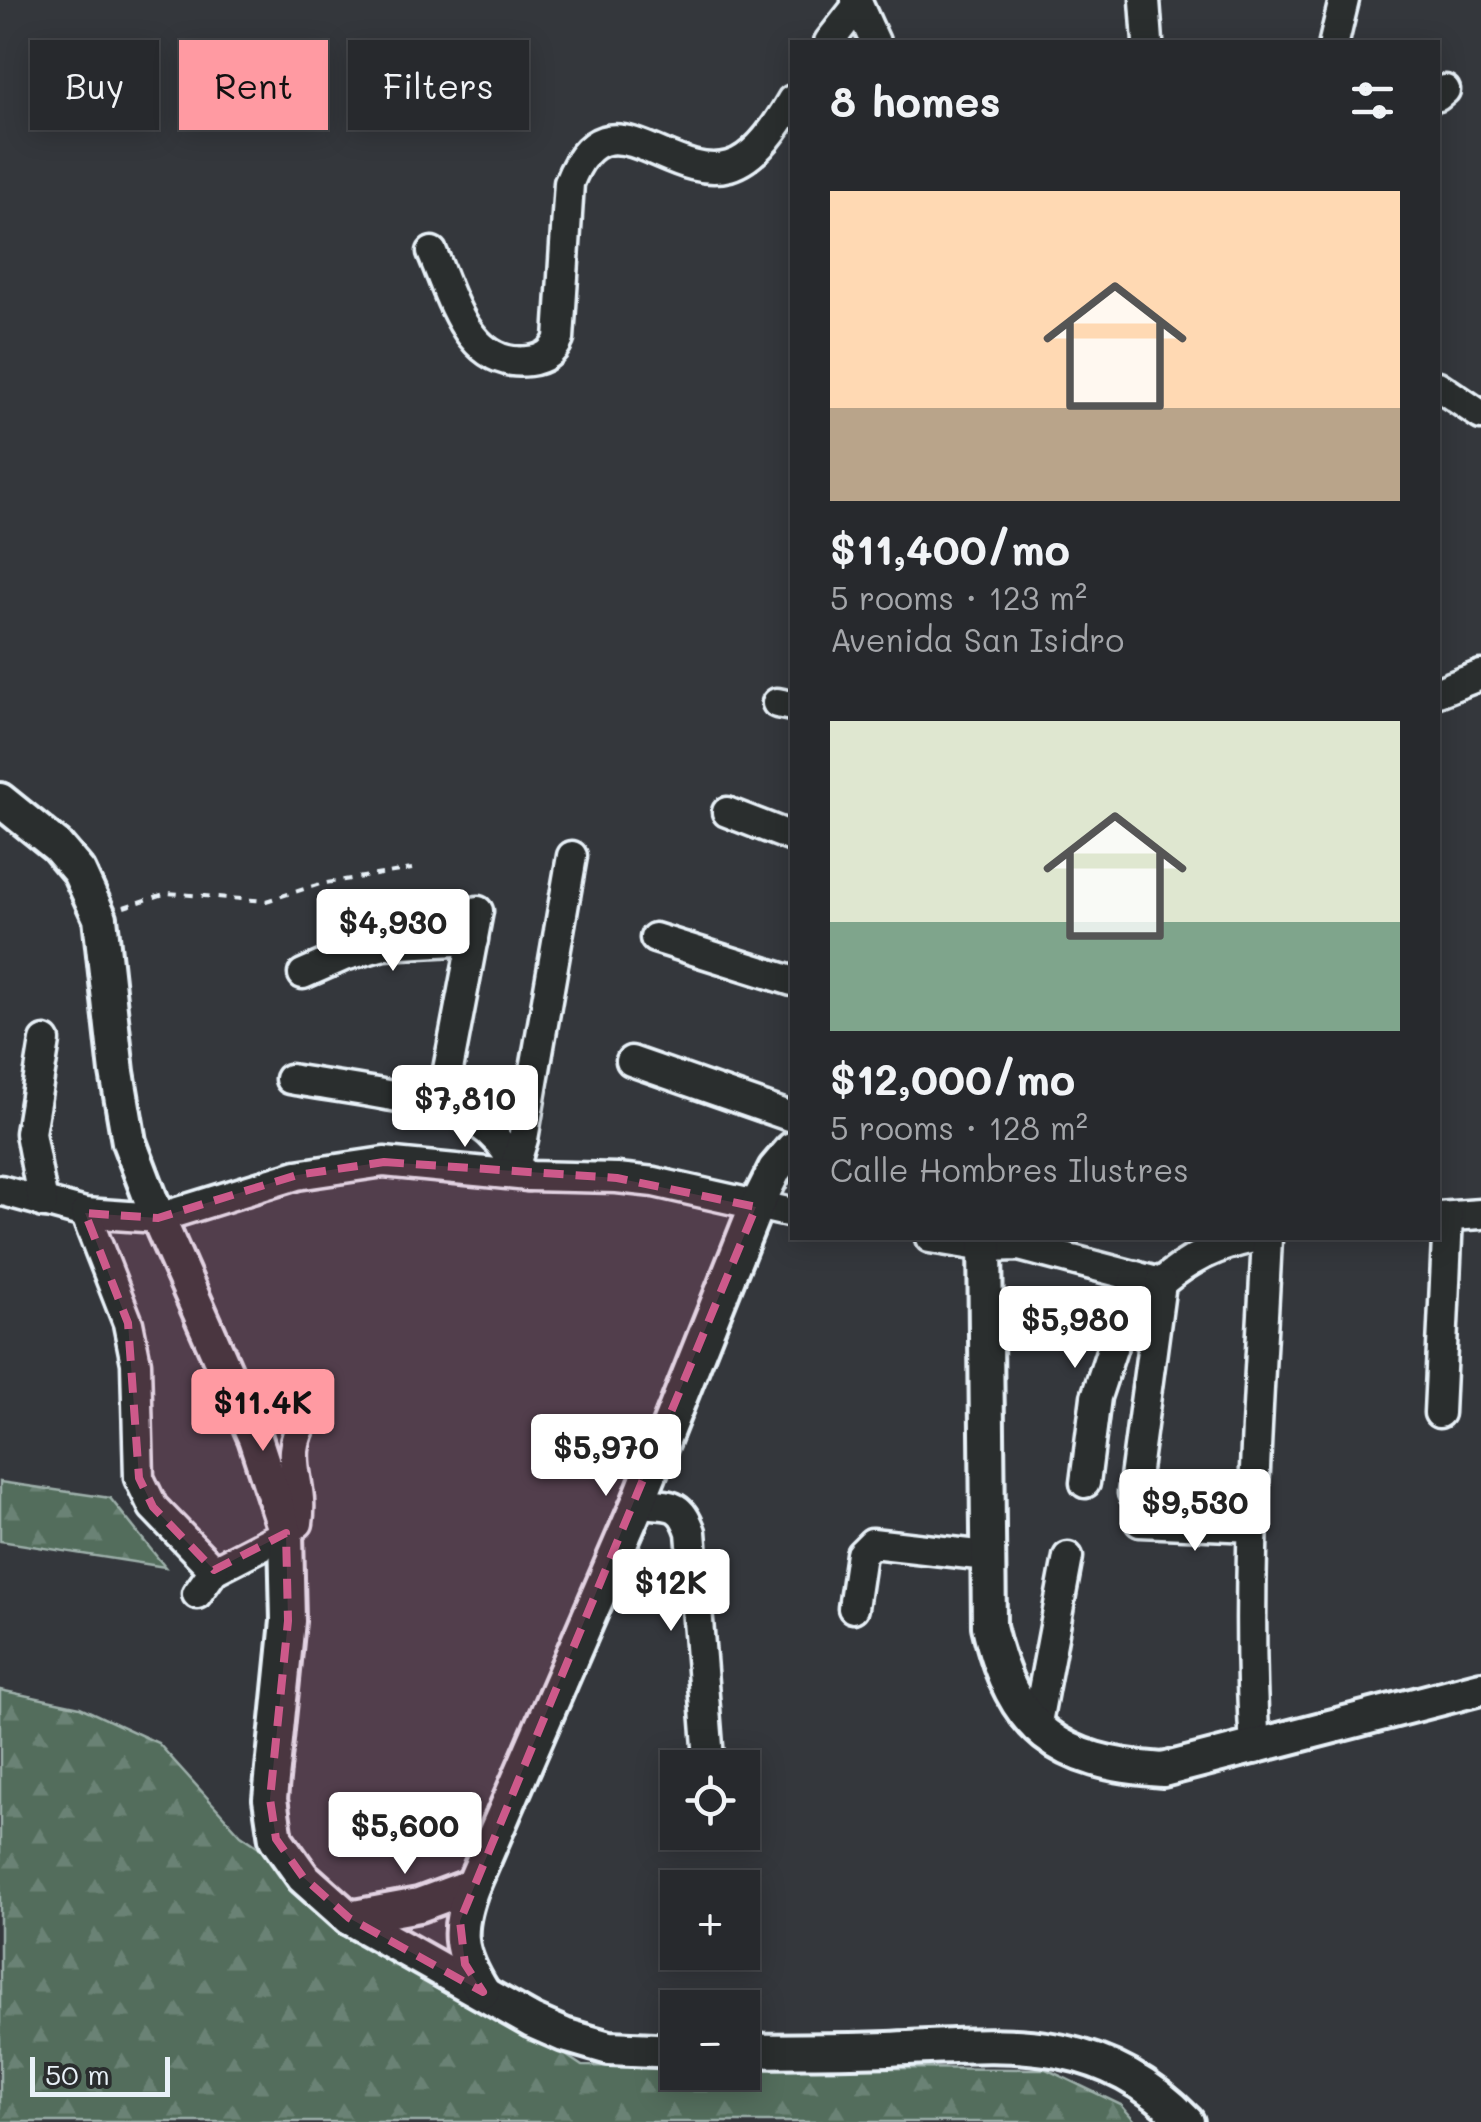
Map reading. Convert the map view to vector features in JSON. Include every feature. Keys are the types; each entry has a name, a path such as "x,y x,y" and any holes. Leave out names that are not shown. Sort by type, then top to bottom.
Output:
{"main road":[{"path":"0,800 56,846 79,872 100,918 128,1142 255,1438 286,1532 288,1622 270,1799 276,1840 303,1877 349,1918 482,1992 564,2035 610,2048 660,2050"},
{"path":"482,1992 465,1964 460,1921 473,1885 638,1503 756,1206 775,1168 790,1151"},
{"path":"985,1242 988,1626 1012,1696 1036,1728 1081,1756 1122,1767 1163,1770 1481,1688"},
{"path":"349,1918 418,1906 473,1885"},
{"path":"760,2050 1044,2046 1080,2055 1120,2072 1164,2100 1187,2122"}],"street":[{"path":"1145,0 1148,40"},
{"path":"1334,40 1344,0"},
{"path":"830,40 857,2"},
{"path":"857,2 873,40"},
{"path":"432,252 469,336 492,354 511,361 542,358 553,352 559,340 569,183 577,163 588,150 602,139 619,138 683,161 727,166 744,158 780,122 790,104"},
{"path":"1440,387 1481,415"},
{"path":"1440,691 1481,674"},
{"path":"727,812 790,837"},
{"path":"521,1170 522,1140 572,856"},
{"path":"441,1107 478,911"},
{"path":"654,938 790,980"},
{"path":"303,974 344,956 384,945 474,940"},
{"path":"44,1203 30,1133 45,1041"},
{"path":"631,1062 790,1113"},
{"path":"290,1079 441,1107 478,1123 521,1170"},
{"path":"0,1190 85,1213 158,1218 297,1175 384,1162 654,1182 790,1213"},
{"path":"85,1213 128,1323 136,1363 139,1478 152,1507 214,1570"},
{"path":"1439,1413 1443,1217 1481,1214"},
{"path":"958,1240 1019,1246 1148,1279 1216,1246 1244,1240"},
{"path":"1254,1748 1250,1674 1267,1240"},
{"path":"1085,1482 1096,1398 1148,1279"},
{"path":"1133,1494 1148,1279"},
{"path":"197,1594 214,1570 298,1522 300,1510 292,1460 294,1435 307,1415"},
{"path":"638,1503 678,1508 685,1513 692,1532 709,1750"},
{"path":"1140,1522 1254,1527"},
{"path":"853,1608 860,1554 872,1543 987,1556"},
{"path":"1036,1728 1068,1557"}],"path":[{"path":"100,918 140,899 167,893 266,902 320,884 412,870"}],"highlighted area":[{"path":"384,1162 617,1178 756,1207 460,1921 465,1964 483,1992 349,1918 303,1877 276,1839 270,1799 288,1621 286,1533 214,1570 153,1507 139,1478 128,1323 85,1213 158,1218 297,1175"}],"green space":[{"path":"0,1482 110,1498 165,1567 0,1541"},
{"path":"0,1690 80,1707 158,1743 241,1835 582,2066 660,2067 660,2090 760,2090 760,2067 1046,2069 1121,2105 1136,2122 0,2122"}]}
